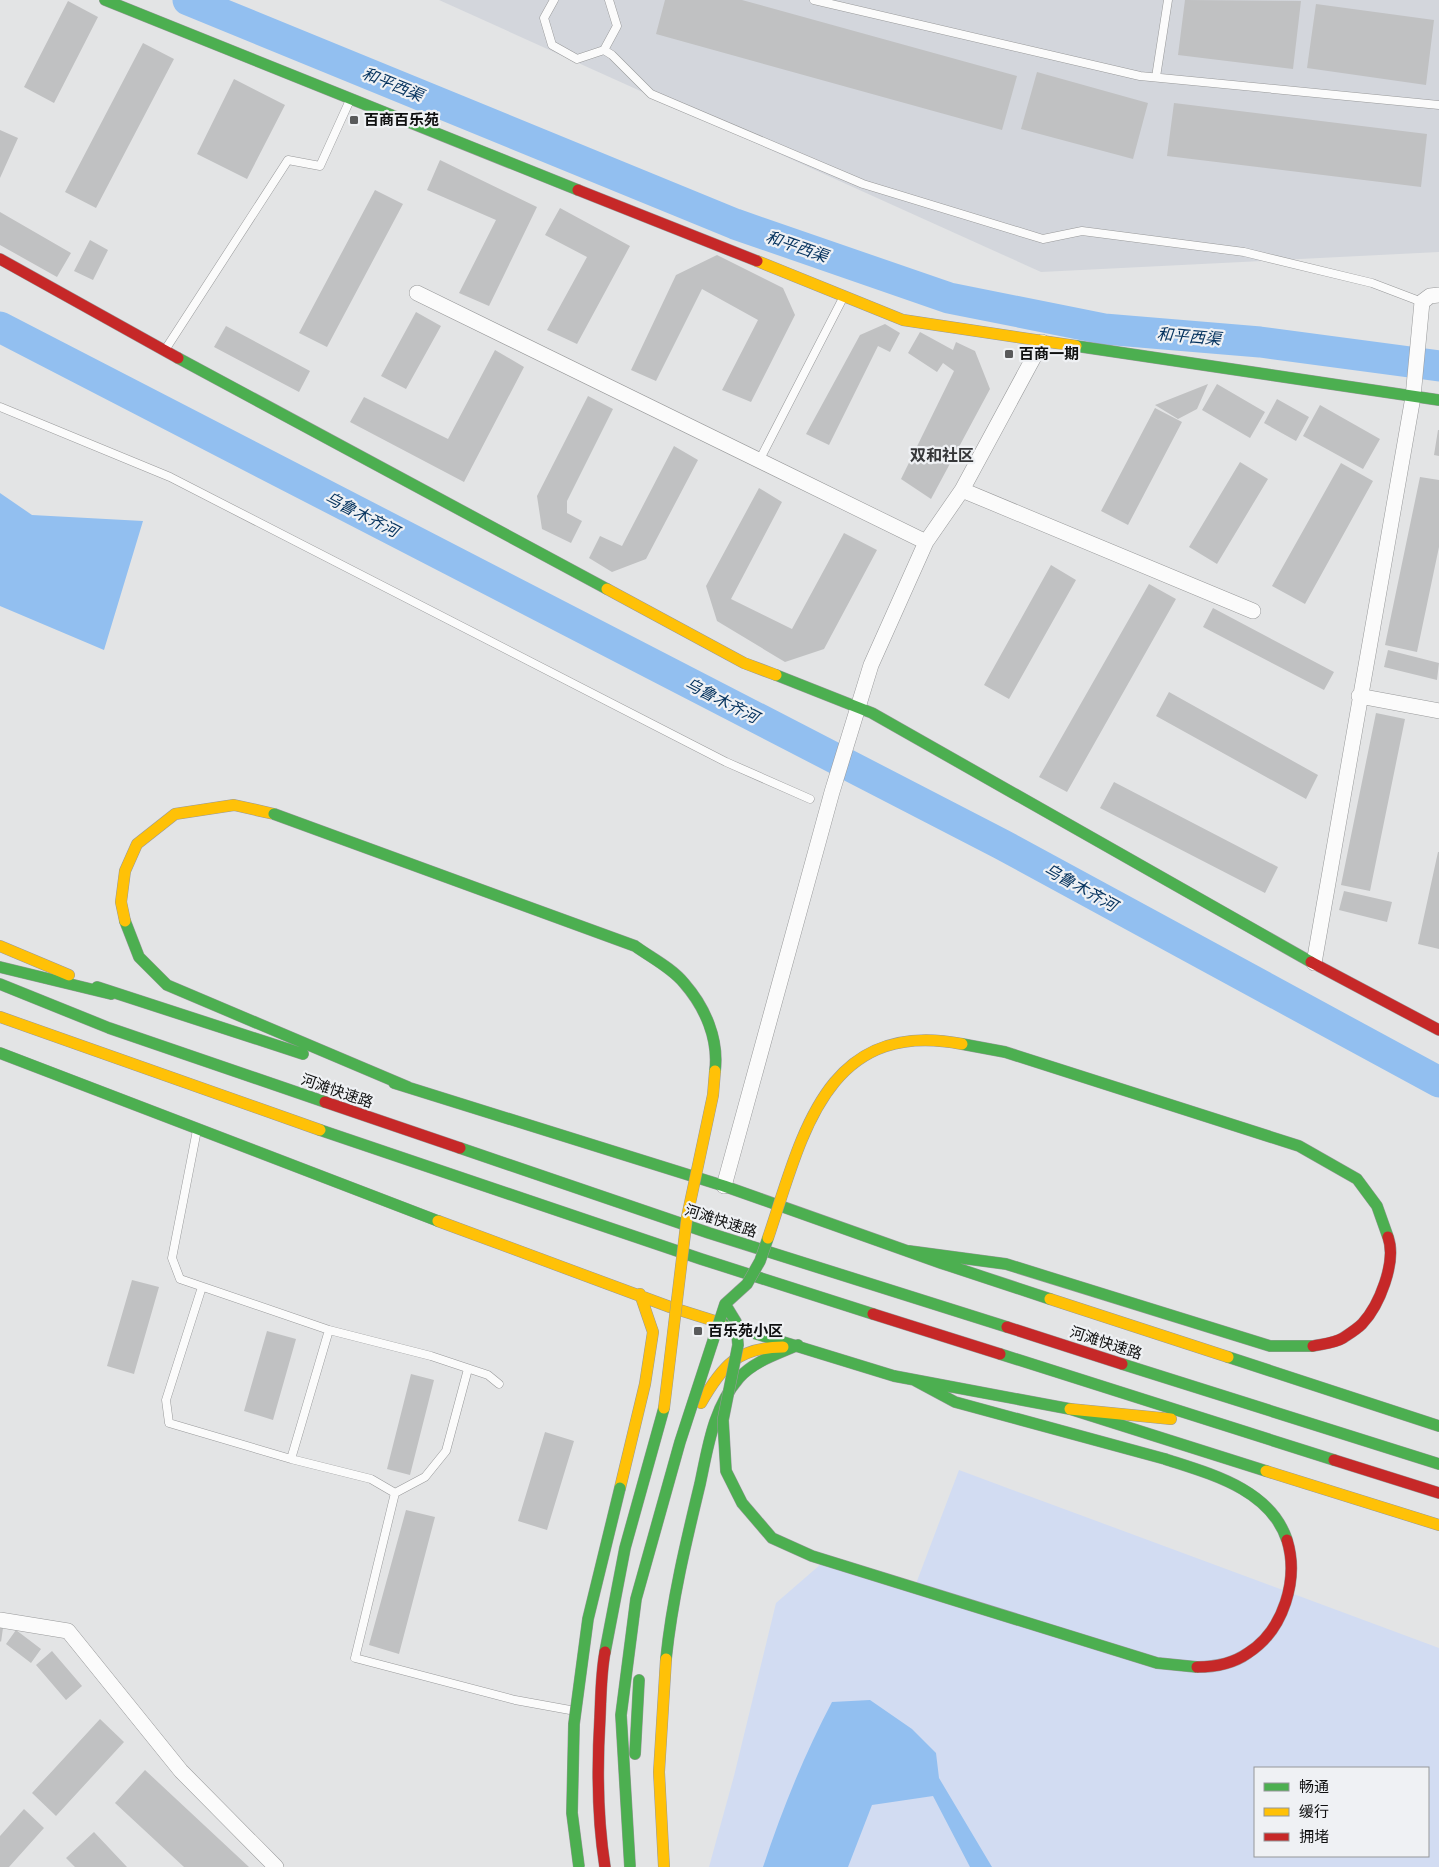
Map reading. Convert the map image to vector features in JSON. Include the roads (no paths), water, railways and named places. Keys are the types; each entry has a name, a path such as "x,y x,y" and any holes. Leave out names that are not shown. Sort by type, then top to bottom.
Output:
{"main road":[{"path":"105,0 903,320 1439,400"},
{"path":"0,259 164,350 744,663 880,718 1314,962 1439,1030"},
{"path":"408,1087 167,985 139,957 127,928 121,902 125,870 137,844 175,814 234,805 274,814 635,946 684,982 709,1021 717,1056 713,1095 687,1217 664,1408 625,1548 602,1667 598,1777 599,1830 605,1867"},
{"path":"0,946 111,994"},
{"path":"0,967 111,994 724,1186 908,1251 1439,1426"},
{"name":"河滩快速路","path":"0,984 109,1028 709,1233 1439,1464"},
{"path":"0,1017 329,1133 701,1259 1439,1493"},
{"path":"630,1867 627,1842 621,1715 636,1599 680,1442 725,1304 747,1284 760,1261 797,1152 818,1107 835,1079 864,1054 902,1041 948,1041 1005,1052 1299,1146 1357,1179 1377,1206 1390,1245 1388,1275 1378,1299 1362,1324 1341,1339 1313,1346 1270,1346 1006,1264 908,1251"},
{"path":"0,1053 388,1203 658,1302 894,1376 1070,1409 1220,1423"},
{"path":"579,1867 572,1813 574,1724 588,1619 645,1384 653,1332 640,1294"},
{"path":"587,1751 592,1684 607,1584 622,1517 658,1392 666,1333 658,1302"},
{"path":"725,1304 736,1322 738,1345 723,1420 726,1471 742,1503 772,1538 812,1556 1157,1662 1186,1668 1219,1665 1247,1654 1267,1636 1284,1612 1292,1574 1291,1550 1280,1524 1260,1500 1218,1478 1166,1459 955,1402 914,1380"},
{"path":"664,1867 659,1758 663,1673 676,1593 696,1495 718,1408 740,1376 761,1362 798,1345"},
{"path":"649,1594 677,1474 695,1412 712,1382 727,1365 754,1349 798,1345"},
{"path":"1070,1409 1439,1525"},
{"path":"637,1867 633,1815 636,1706 640,1669"},
{"path":"587,1770 595,1867"}],"street":[{"path":"417,294 926,542"},
{"path":"1314,962 1359,696 1413,396 1421,309 1430,296 1439,295"},
{"path":"724,1186 832,792 870,665 926,542 962,490 1042,342"},
{"path":"962,490 1253,611"},
{"path":"1359,696 1439,711"},
{"path":"0,1620 68,1631 181,1771 276,1867"}],"lane":[{"path":"554,0 544,18 552,45 577,58 604,50 617,26 609,0"},
{"path":"814,0 1140,76 1439,105"},
{"path":"1156,77 1168,0"},
{"path":"604,50 651,94 863,184 1043,239 1082,231 1244,252 1372,283 1421,309"},
{"path":"164,350 288,160 320,166 350,98"},
{"path":"759,460 844,296"},
{"path":"0,407 170,477 726,762 810,799"},
{"path":"198,1128 172,1258 180,1279 329,1330 431,1356 488,1375 499,1384"},
{"path":"202,1287 166,1400 169,1423 291,1460 372,1480 395,1493"},
{"path":"291,1460 329,1330"},
{"path":"468,1369 446,1451 425,1477 395,1493 355,1658 515,1700 580,1712"}],"water":[{"path":"0,493 32,515 143,521 104,650 0,606"},
{"path":"870,1700 912,1729 936,1753 939,1778 992,1867 970,1867 933,1796 872,1805 848,1867 763,1867 794,1783 832,1702"}],"waterway":[{"name":"和平西渠","path":"188,0 735,224 949,298 1104,329 1260,342 1439,366"},
{"name":"乌鲁木齐河","path":"0,327 1001,844 1439,1082"}],"place":[{"name":"百商百乐苑","path":"354,120"},
{"name":"百商一期","path":"1009,354"},
{"name":"百乐苑小区","path":"698,1331"}],"district":[{"name":"双和社区","path":"942,455"}]}
